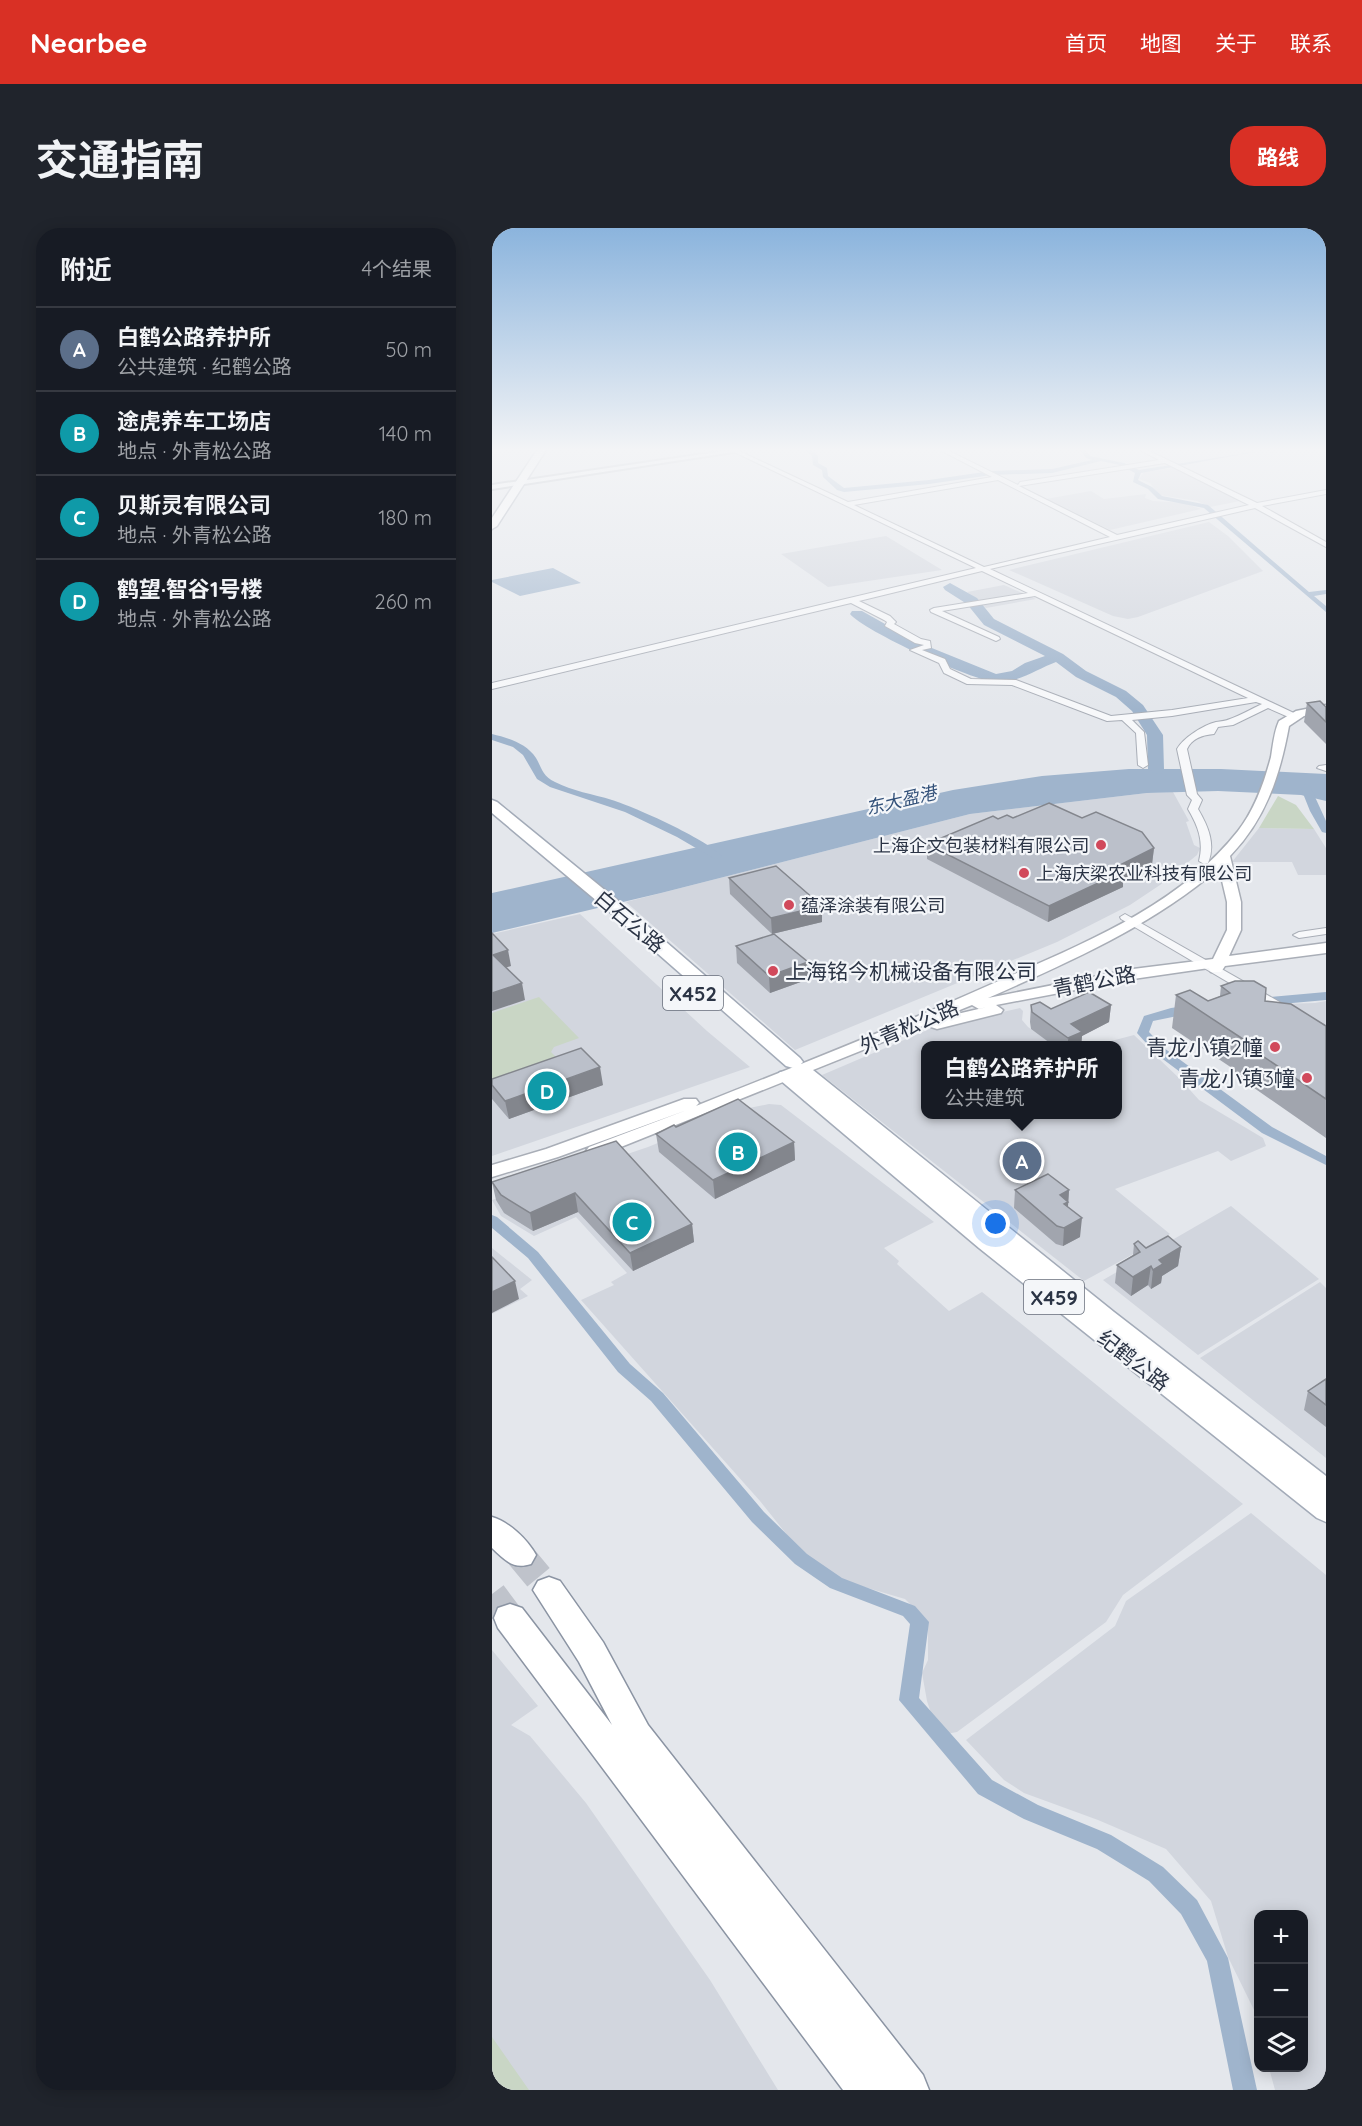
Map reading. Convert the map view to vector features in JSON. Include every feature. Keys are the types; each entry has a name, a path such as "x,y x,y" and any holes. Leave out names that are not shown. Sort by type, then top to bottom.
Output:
{"highway":[{"path":"492,1529 520,1555"},
{"path":"549,1590 591,1652 636,1736 908,2090"},
{"path":"510,1618 869,2090"}],"main road":[{"path":"1289,715 1326,706"},
{"name":"外青松公路","path":"930,1017 1081,949 1178,893 1214,857 1242,834 1259,800 1283,724 1289,715"},
{"name":"白石公路","path":"492,805 565,873"},
{"name":"白石公路","path":"492,818 616,915 789,1069"},
{"path":"1214,857 1234,902 1234,930 1214,965"},
{"name":"外青松公路","path":"492,1171 552,1153 789,1069 873,1036 1130,919"},
{"name":"青鹤公路","path":"873,1036 930,1017 1058,988 1133,974 1214,965 1326,948"},
{"name":"青鹤公路","path":"873,1036 1214,965 1326,959"},
{"name":"外青松公路","path":"492,1183 643,1134 789,1069"},
{"name":"纪鹤公路","path":"789,1069 1326,1491"},
{"name":"纪鹤公路","path":"789,1069 860,1139 1090,1326 1326,1512"}],"street":[{"path":"917,537 1289,715"},
{"path":"492,686 1116,537"},
{"path":"1312,537 1326,545"},
{"path":"996,639 934,610 1037,594"},
{"path":"852,600 887,618 892,622 888,624 903,633 927,643 928,646 914,650 942,661 947,671 970,682 1013,682 1101,717 1129,718 1256,699"},
{"path":"1214,857 1206,842 1203,825 1193,809 1197,800 1192,795 1182,749 1191,737 1203,730 1213,732 1210,729 1215,725 1230,723 1267,705"},
{"path":"1129,718 1140,732 1143,765"},
{"path":"1130,919 1214,965 1296,1017"},
{"path":"1299,935 1326,931"}],"shaded area":[{"path":"887,537 942,570 828,587 781,554"},
{"path":"1147,537 1229,537 1263,571 1128,619 1113,616 1009,570"},
{"path":"1004,585 1036,599 986,608 967,592"},
{"path":"1173,792 1189,821 1186,822 1194,845 1200,848 1197,855 1160,885 1130,905 1057,942 795,1050 626,902 970,814 1147,793"},
{"path":"1259,828 1314,829 1326,848 1326,875 1298,875 1292,862 1232,862"},
{"path":"580,914 707,1031 750,1067 492,1156 492,934"},
{"path":"1326,1001 1326,1032 1282,1004 1315,1003"},
{"path":"1020,1008 1023,1011 1022,1020 1048,1041 921,1041 921,1119 1122,1119 1122,1041 1111,1041 1134,1035 1199,1100 1263,1138 1266,1146 1231,1161 1218,1151 1115,1189 1170,1234 1084,1281 822,1075 932,1028"},
{"path":"769,1104 781,1105 934,1222 884,1248 899,1261 897,1264 949,1311 982,1292 1243,1504 1123,1595 1106,1622 957,1732 946,1734 931,1713 927,1701 922,1673 928,1660 928,1622 905,1599 844,1581 804,1556 760,1501 581,1300 614,1285 611,1282 627,1273 576,1217 534,1236 501,1216 492,1200 648,1147 739,1110"},
{"path":"1231,1206 1319,1279 1198,1355 1103,1280"},
{"path":"492,1248 532,1280 520,1289 528,1296 492,1314"},
{"path":"1320,1282 1326,1288 1326,1458 1200,1358"},
{"path":"1251,1513 1326,1575 1326,2090 1275,2090 1270,2072 1308,2072 1308,1910 1254,1910 1254,2010 1228,1957 1211,1901 1166,1849 1098,1820 1024,1793 1004,1780 966,1740 1115,1626 1126,1601"},
{"path":"492,1650 538,1706 511,1725 530,1736 586,1803 710,1980 778,2090 492,2090"}],"green space":[{"path":"1278,796 1296,805 1314,829 1259,828"},
{"path":"539,997 579,1038 554,1047 551,1052 562,1063 497,1086 492,1078 492,1013"},
{"path":"492,2037 529,2090 492,2090"}],"water":[{"path":"553,568 581,583 520,596 492,582 492,580"},
{"path":"1129,769 1221,769 1326,774 1326,801 1301,795 1218,791 1147,793 970,814 661,893 492,933 492,893 953,790 1042,776"}],"building":[{"path":"1320,701 1326,707 1326,722 1307,703"},
{"path":"1049,803 1082,818 1096,812 1142,832 1154,848 1116,867 1124,871 1049,906 927,844 993,816 998,819 1007,815 1013,818"},
{"path":"776,866 822,906 771,918 729,878"},
{"path":"492,933 508,950 493,955 522,983 492,993"},
{"path":"774,934 808,962 769,976 736,946"},
{"path":"1235,981 1254,981 1266,988 1265,1001 1291,1004 1326,1026 1326,1099 1239,1040 1243,1039 1176,995 1190,990 1208,1001 1230,993 1221,986"},
{"path":"1089,992 1111,1005 1071,1024 1082,1032 1068,1038 1032,1012 1031,1005 1040,1002 1051,1009"},
{"path":"581,1048 600,1067 505,1101 492,1085 492,1079"},
{"path":"738,1099 794,1142 713,1180 656,1134 674,1125 676,1127"},
{"path":"616,1141 692,1224 630,1253 575,1193 530,1213 501,1195 492,1182"},
{"path":"1048,1174 1069,1190 1060,1195 1068,1202 1064,1204 1082,1218 1064,1228 1057,1226 1015,1190"},
{"path":"1168,1236 1181,1247 1159,1260 1163,1264 1153,1270 1151,1266 1133,1277 1117,1265 1140,1252 1134,1244 1138,1241 1146,1248"},
{"path":"492,1257 515,1281 492,1292"},
{"path":"1326,1379 1326,1405 1308,1391"}],"waterway":[{"path":"1242,537 1307,594"},
{"path":"950,587 972,601 989,622 1058,657"},
{"path":"1307,594 1326,592"},
{"path":"1307,594 1326,610"},
{"path":"857,614 912,645 977,673 996,678 1016,675 1030,666 1058,657"},
{"path":"1058,657 1081,674 1121,694 1138,708 1155,735 1156,769"},
{"path":"492,737 510,743 527,753 540,777 545,781 571,792 628,809 680,834 717,856"},
{"path":"1305,786 1326,830"},
{"path":"1259,1002 1326,996"},
{"path":"1193,1009 1171,1012 1148,1019 1143,1033 1160,1051 1267,1130 1326,1161"},
{"path":"492,1220 533,1255 624,1368 657,1397 758,1517 801,1559 836,1583 909,1611 920,1622 909,1700 985,1787 1031,1812 1104,1842 1156,1874 1189,1907 1217,1958 1245,2090"}],"tunnel":[{"path":"520,1555 549,1590"},
{"path":"492,1594 510,1618"}],"place":[{"name":"上海企文包装材料有限公司","path":"1101,845"},
{"name":"上海庆梁农业科技有限公司","path":"1024,873"},
{"name":"蕴泽涂装有限公司","path":"789,905"},
{"name":"上海铭今机械设备有限公司","path":"773,971"},
{"name":"青龙小镇2幢","path":"1275,1047"},
{"name":"青龙小镇3幢","path":"1307,1078"},
{"name":"鹤望·智谷1号楼","path":"547,1091"},
{"name":"途虎养车工场店","path":"738,1152"},
{"name":"白鹤公路养护所","path":"1022,1161"},
{"name":"贝斯灵有限公司","path":"632,1222"}],"water label":[{"name":"东大盈港","path":"901,800"}]}
